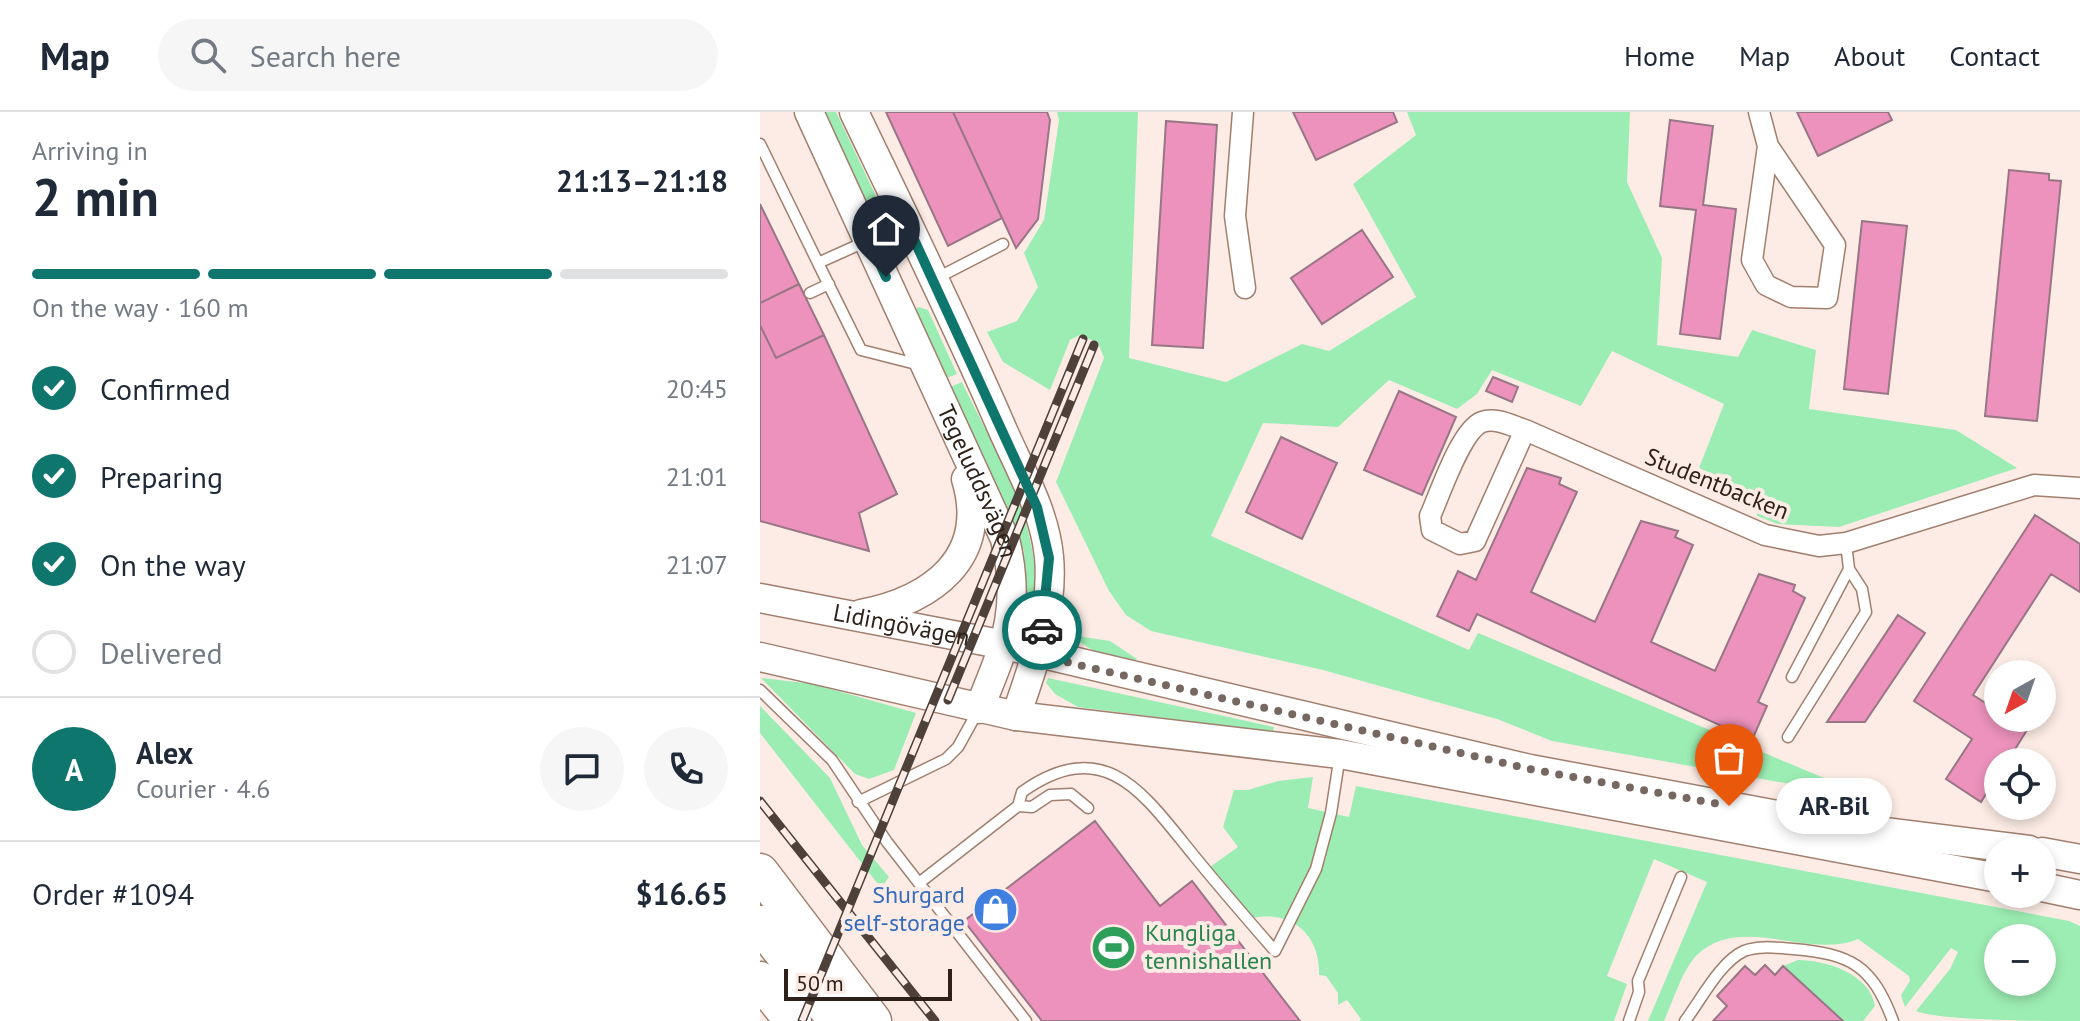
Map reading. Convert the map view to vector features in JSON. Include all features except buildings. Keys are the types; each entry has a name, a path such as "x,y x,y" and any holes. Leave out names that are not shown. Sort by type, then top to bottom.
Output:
{"highway":[{"path":"760,872 873,1021"},
{"path":"760,924 837,1021"},
{"path":"760,980 793,1021"}],"main road":[{"name":"Tegeluddsvägen","path":"809,112 1005,539 1013,570 1012,605 1005,645 979,709"},
{"name":"Tegeluddsvägen","path":"854,112 934,280 1037,507 1046,535 1049,579 1036,654 1016,716"},
{"path":"869,240 906,222"},
{"path":"896,298 934,280"},
{"path":"854,615 911,598 931,585 963,553 974,520 962,447"},
{"name":"Lidingövägen","path":"760,598 1005,645 1530,769 1836,826 1984,844"},
{"path":"760,657 1016,716 1340,754 1984,875"},
{"path":"2056,855 2080,859"},
{"path":"2056,890 2080,895"}],"street":[{"path":"1243,112 1235,216 1245,288"},
{"path":"1759,112 1768,146 1835,245 1827,298 1791,297 1766,285 1752,260 1768,146"},
{"name":"Studentbacken","path":"1525,430 1475,541 1460,544 1432,530 1430,516 1469,431 1483,421 1499,421 1525,430 1765,535 1819,546 1846,543 2034,485 2080,488"}],"lane":[{"path":"760,144 861,350 903,363 928,366"},
{"path":"818,263 869,240"},
{"path":"934,280 1003,244"},
{"path":"810,293 829,284"},
{"path":"1788,737 1866,612 1862,589 1849,569 1846,543"},
{"path":"1792,677 1849,569"},
{"path":"760,690 832,760 858,802 1026,1021"},
{"name":"Tegeluddsvägen","path":"858,802 946,759 958,747 979,709"},
{"path":"919,883 1018,806 1022,792 1058,770 1088,768 1110,774 1141,792 1275,951 1316,869 1331,813 1340,754"},
{"path":"1018,806 1032,807 1050,795 1071,794 1088,808"},
{"path":"1629,1021 1639,992 1638,981 1681,877"},
{"path":"1685,1021 1727,966 1745,951 1776,947 1824,952 1849,959 1870,975 1883,995 1893,1021"}],"green space":[{"path":"819,112 836,112 882,209 878,220 873,220"},
{"path":"1057,112 1138,112 1129,358 1226,382 1302,344 1329,351 1416,297 1353,184 1416,135 1407,112 1630,112 1627,182 1662,258 1657,345 1738,357 1752,330 1816,350 1809,409 1956,430 2017,468 1839,527 1778,524 1757,516 1759,497 1699,468 1724,404 1612,351 1581,406 1492,370 1477,394 1457,409 1389,380 1338,427 1263,423 1211,536 1469,650 1478,633 1836,783 1840,793 1552,741 1497,719 1323,670 1151,631 1126,615 1109,591 1056,482 1104,358 1098,343 1080,335 1070,340 1050,390 1003,362 987,332 1017,321 1038,287 1024,253 1044,220 1059,120"},
{"path":"918,307 928,310 957,374 944,379 915,311"},
{"path":"962,382 1001,461 1025,521 1035,578 1031,604 1027,602 1024,551 948,388"},
{"path":"1073,638 1110,641 1137,659 1133,662 1099,654"},
{"path":"761,678 813,684 916,713 894,770 869,779 855,774"},
{"path":"1048,678 1274,727 1273,732 1078,707 1055,694 1046,683"},
{"path":"760,706 830,778 862,845 889,877 881,888 760,733"},
{"path":"1313,777 1308,808 1349,817 1356,786 1984,905 1984,908 2000,908 2069,921 2080,926 2080,1021 1970,1019 1916,1011 1950,969 1958,952 1951,948 1905,1007 1901,995 1910,981 1909,976 1858,939 1839,944 1818,944 1754,937 1715,943 1697,955 1682,977 1664,1021 1648,1021 1707,882 1654,859 1607,976 1627,984 1614,1021 1359,1021 1361,1019 1347,1000 1338,1005 1338,993 1326,976 1319,975 1318,960 1308,936 1290,921 1265,916 1251,918 1210,867 1238,847 1223,827 1234,790 1248,790 1278,781"},
{"path":"1798,960 1833,966 1856,977 1865,985 1875,1006 1863,1021 1843,1021 1783,966"}],"railway":[{"path":"802,1021 1083,339"},
{"path":"948,700 1094,345"},
{"path":"760,801 935,1021"}],"way so far":[{"path":"1042,630 1036,654 1078,665 1530,769 1729,806"}],"place":[{"name":"AR-Bil","path":"1729,806"},
{"name":"Shurgard self-storage","path":"996,909"},
{"name":"Kungliga tennishallen","path":"1114,947"}],"route":[{"path":"886,277 869,240 906,222 975,366 1037,507 1049,558 1046,614 1042,630"}]}
